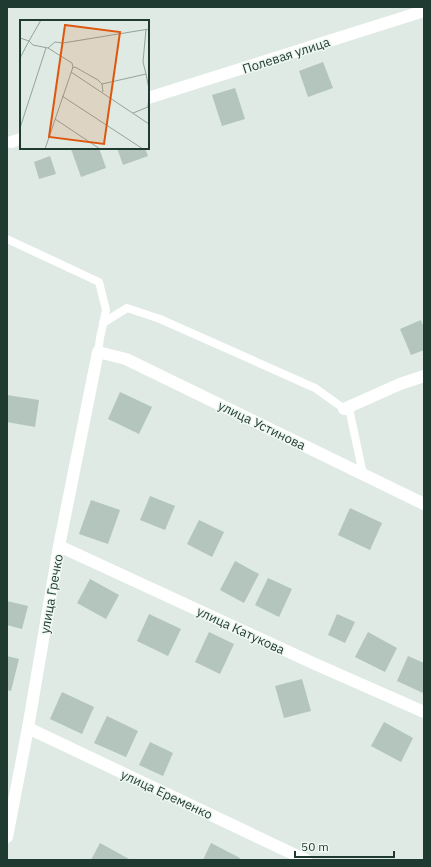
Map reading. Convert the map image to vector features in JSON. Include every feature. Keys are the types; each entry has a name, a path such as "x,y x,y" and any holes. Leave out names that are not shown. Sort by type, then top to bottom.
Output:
{"street":[{"name":"Полевая улица","path":"149,98 424,11"},
{"name":"улица Устинова","path":"98,352 126,359 424,504"},
{"name":"улица Гречко","path":"7,837 28,728 59,546 98,352"},
{"path":"344,409 400,384 424,376"},
{"name":"улица Катукова","path":"59,546 315,664 424,712"},
{"name":"улица Еременко","path":"28,728 306,860"}],"lane":[{"path":"7,239 99,282 106,310 98,352"},
{"path":"103,323 127,308 160,319 315,388 350,413 363,474"}],"building":[{"path":"323,62 333,88 308,97 299,71"},
{"path":"235,88 245,119 222,126 212,95"},
{"path":"71,149 99,149 106,168 81,177"},
{"path":"117,149 145,149 148,156 123,165"},
{"path":"50,156 56,174 39,179 34,162"},
{"path":"421,320 424,328 424,350 411,355 400,329"},
{"path":"120,392 152,407 139,434 108,419"},
{"path":"7,395 39,400 35,427 7,422"},
{"path":"150,496 175,506 165,530 140,520"},
{"path":"91,500 120,510 108,544 79,534"},
{"path":"350,508 382,523 370,550 338,535"},
{"path":"199,520 224,532 212,557 187,544"},
{"path":"235,561 259,574 244,603 220,590"},
{"path":"268,578 292,589 279,617 255,605"},
{"path":"90,579 119,595 106,619 77,603"},
{"path":"7,601 28,606 22,629 7,625"},
{"path":"149,614 181,629 168,656 137,641"},
{"path":"337,614 355,622 345,643 328,635"},
{"path":"209,632 234,644 220,674 195,662"},
{"path":"368,632 397,648 385,672 355,657"},
{"path":"7,656 19,659 11,691 7,690"},
{"path":"408,656 424,663 423,693 397,681"},
{"path":"302,679 311,711 284,718 275,686"},
{"path":"62,692 94,707 82,734 50,719"},
{"path":"107,716 138,731 126,757 94,743"},
{"path":"384,722 413,738 401,762 371,746"},
{"path":"150,742 173,753 163,776 139,765"},
{"path":"100,843 129,859 91,860"},
{"path":"211,843 240,858 239,860 203,860"}]}
